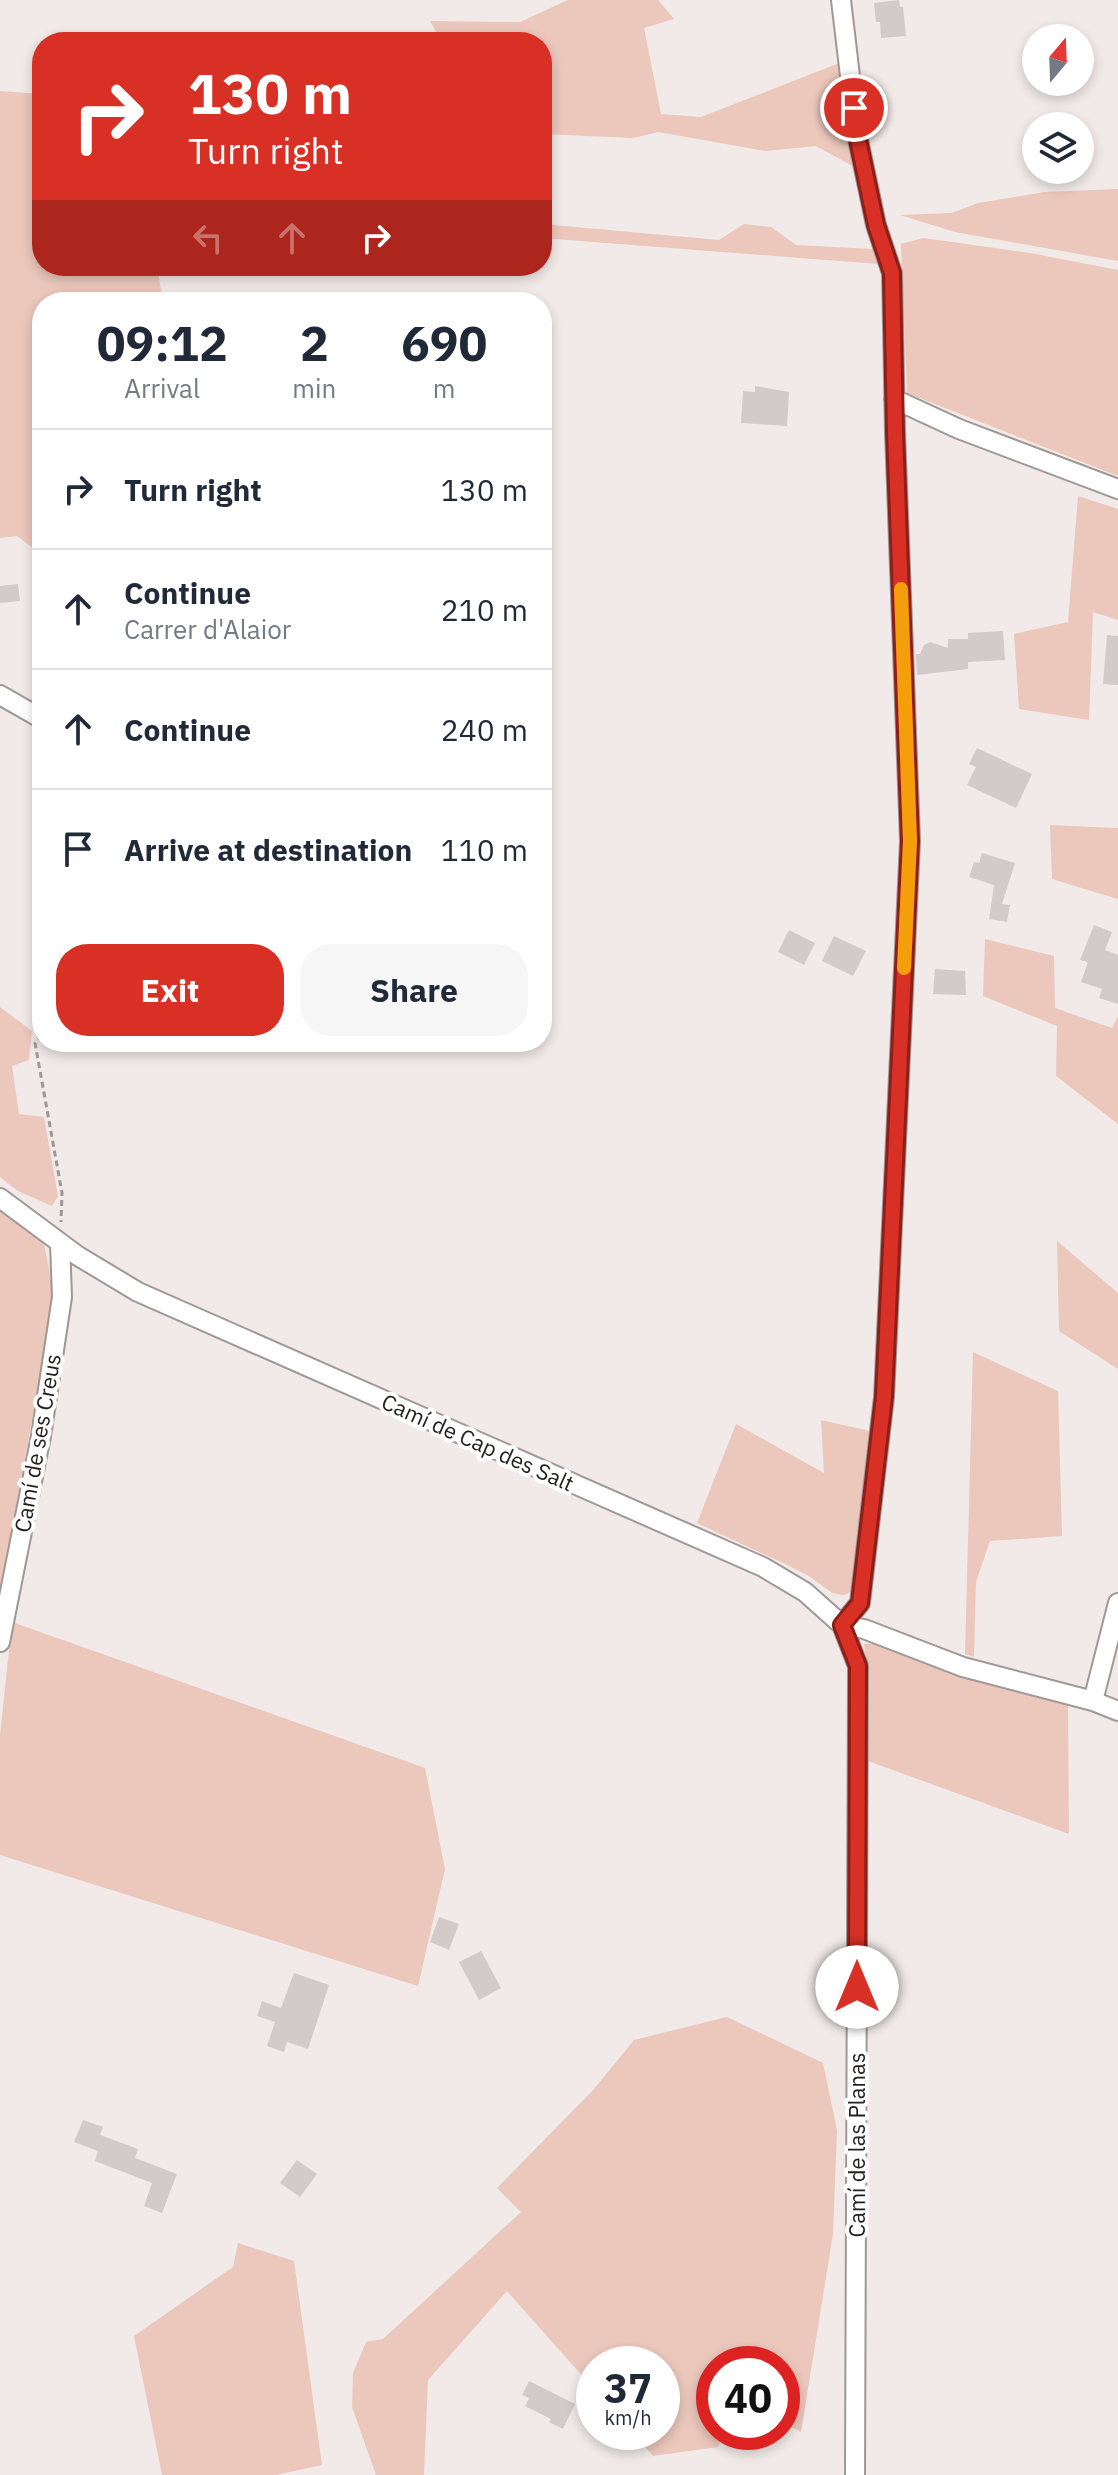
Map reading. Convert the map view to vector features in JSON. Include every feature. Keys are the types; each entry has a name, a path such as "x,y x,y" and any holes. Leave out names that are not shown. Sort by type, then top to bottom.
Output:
{"street":[{"path":"841,0 857,135 876,225 892,273 910,841 884,1397 860,1603 842,1625"},
{"path":"894,399 959,429 1118,489"},
{"path":"0,695 32,713"},
{"name":"Camí de Cap des Salt","path":"0,1198 60,1243 138,1292 763,1567 805,1592 842,1625 864,1629 963,1667 1093,1701"},
{"name":"Camí de ses Creus","path":"0,1642 41,1436 58,1328 62,1297 60,1243"},
{"path":"1118,1603 1093,1701 1118,1711"},
{"name":"Camí de las Planas","path":"842,1625 858,1666 855,2475"}],"path":[{"path":"37,1052 62,1193 60,1243"}],"shaded area":[{"path":"568,0 658,0 674,19 644,28 661,114 701,117 842,62 858,169 816,146 765,151 658,132 633,138 552,134 552,32 436,32 430,21 520,22"},
{"path":"0,91 32,93 32,276 159,276 161,292 32,292 32,547 17,536 0,538"},
{"path":"1118,189 1118,261 955,232 900,215 952,213 978,203 1045,192"},
{"path":"744,224 771,227 796,245 873,249 878,264 552,239 552,225 719,240"},
{"path":"923,238 1030,253 1118,270 1118,476 907,393 901,244"},
{"path":"1078,496 1118,509 1118,620 1093,612 1089,720 1019,709 1014,634 1068,622"},
{"path":"1050,825 1118,828 1118,899 1052,879"},
{"path":"985,939 1054,956 1055,1008 1112,1028 1118,1016 1118,1124 1056,1076 1057,1026 983,996"},
{"path":"0,1007 32,1031 29,1060 12,1066 19,1114 44,1117 58,1196 52,1206 18,1191 0,1177"},
{"path":"0,1209 43,1240 55,1296 0,1593"},
{"path":"1057,1241 1118,1293 1118,1369 1059,1331"},
{"path":"973,1352 1058,1391 1062,1536 990,1541 976,1582 974,1657 965,1654"},
{"path":"821,1420 870,1431 856,1590 843,1595 832,1593 809,1576 697,1523 736,1424 824,1473"},
{"path":"12,1622 425,1768 445,1869 418,1986 0,1855 0,1735"},
{"path":"887,1643 1068,1703 1069,1834 868,1761 869,1680 864,1644"},
{"path":"727,2017 823,2063 837,2130 833,2234 801,2432 800,2346 696,2346 696,2450 653,2456 648,2450 680,2450 680,2346 576,2346 576,2369 507,2291 428,2380 424,2475 376,2475 352,2407 353,2373 366,2342 383,2339 521,2212 497,2188 594,2089 634,2040"},
{"path":"238,2243 294,2261 322,2465 276,2475 162,2475 134,2336 233,2267"}],"building":[{"path":"899,0 900,7 903,7 906,36 881,38 874,3"},
{"path":"755,386 789,392 787,426 741,423 743,391 755,392"},
{"path":"18,584 20,601 0,603 0,586"},
{"path":"1003,631 1005,660 968,662 968,669 917,675 916,654 920,654 924,645 930,642 948,648 948,639 968,639 968,633"},
{"path":"1107,635 1118,636 1118,685 1103,684"},
{"path":"977,748 1032,774 1016,808 967,785 976,767 969,764"},
{"path":"982,853 1015,863 1002,904 1010,905 1007,922 989,919 994,885 969,877 974,862 979,863"},
{"path":"1094,925 1112,932 1105,950 1118,955 1118,1004 1099,998 1102,989 1081,982 1088,962 1080,960"},
{"path":"789,930 815,943 804,965 778,952"},
{"path":"834,936 866,951 853,976 822,961"},
{"path":"935,969 965,971 966,995 933,994"},
{"path":"439,1917 459,1924 449,1950 430,1942"},
{"path":"481,1951 501,1988 479,2000 459,1962"},
{"path":"294,1973 329,1985 308,2049 287,2042 284,2052 267,2046 275,2022 257,2016 262,2001 281,2008"},
{"path":"83,2120 103,2127 100,2135 138,2149 135,2158 177,2174 162,2213 144,2206 152,2183 95,2161 98,2151 74,2142"},
{"path":"297,2160 317,2174 300,2197 280,2183"},
{"path":"529,2381 575,2404 563,2429 525,2406 529,2398 522,2395"}],"slow traffic":[{"path":"901,589 910,841 904,968"}],"route":[{"path":"854,108 876,225 892,273 910,841 884,1397 860,1603 842,1625 858,1666 857,1987"}]}
